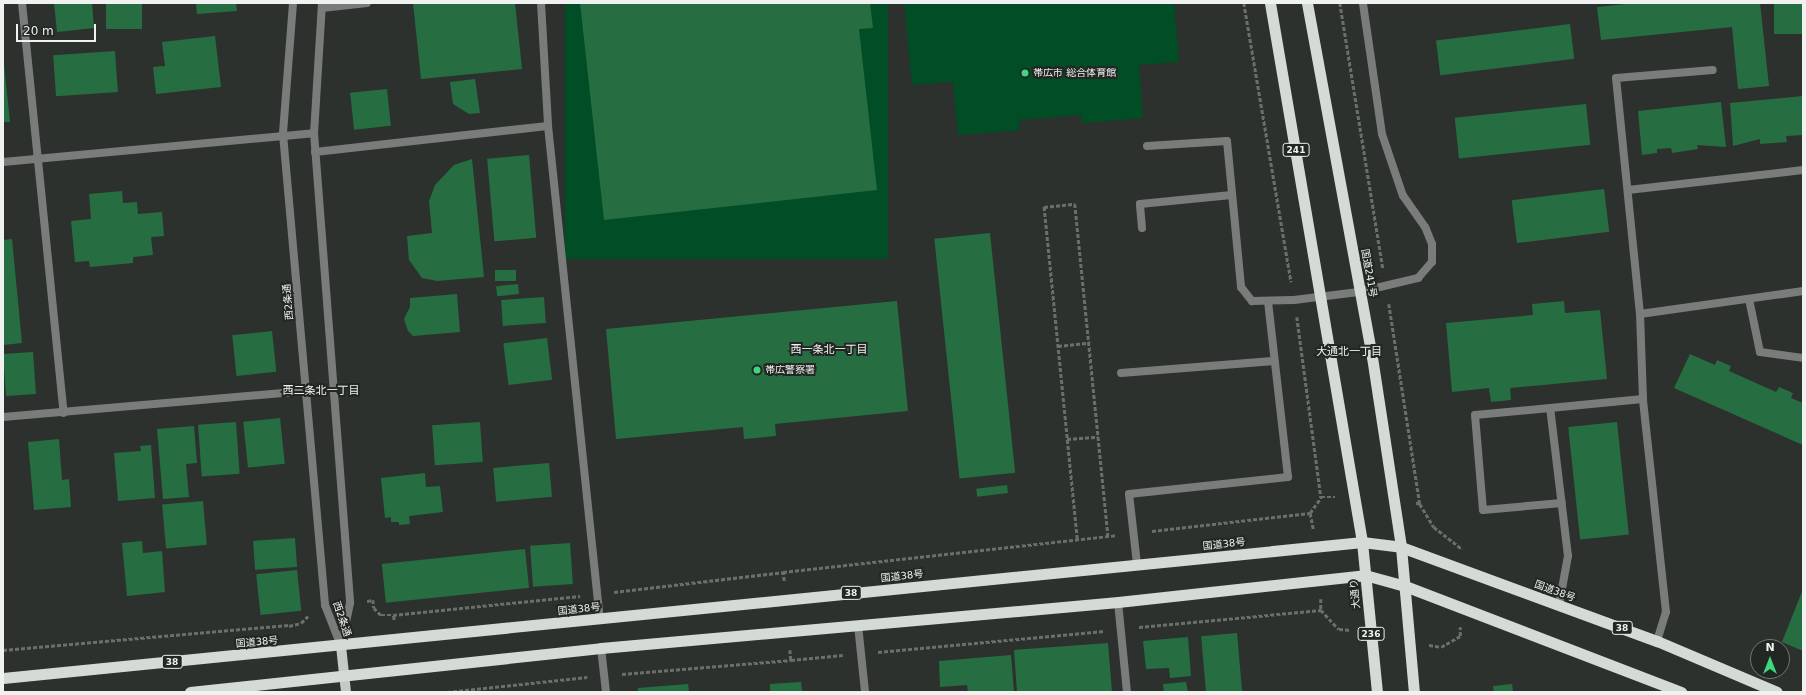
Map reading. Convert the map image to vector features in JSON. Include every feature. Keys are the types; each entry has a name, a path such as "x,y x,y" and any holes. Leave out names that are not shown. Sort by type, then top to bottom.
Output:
{"highway":[{"name":"241","path":"1270,3 1362,542"},
{"name":"国道241号","path":"1307,3 1360,292 1401,547"},
{"name":"国道38号","path":"3,678 341,646 1362,542 1401,547 1657,641 1777,692"},
{"name":"大通り","path":"1362,542 1377,692"},
{"path":"1401,547 1414,692"},
{"path":"190,692 345,677 601,648 1118,602 1365,575 1405,586 1673,691"}],"main road":[{"path":"341,646 346,692"}],"street":[{"path":"22,3 64,413"},
{"name":"西2条通","path":"293,3 283,134 326,605 341,646"},
{"path":"322,5 367,3"},
{"path":"541,3 548,126 600,619"},
{"path":"1147,146 1227,141 1241,287 1252,300 1320,297 1360,292 1418,278 1432,262 1432,244 1425,227 1403,196 1382,134 1363,3"},
{"name":"西2条通","path":"322,5 314,133 350,603 341,646"},
{"path":"1657,641 1666,612 1643,399 1640,314 1616,78 1713,70"},
{"path":"315,152 548,126"},
{"path":"3,162 283,134 314,133"},
{"path":"1628,190 1803,170"},
{"path":"1142,228 1140,204 1232,195"},
{"path":"1640,314 1803,292"},
{"path":"1749,299 1760,352 1803,358"},
{"path":"1137,564 1129,494 1288,477 1268,300"},
{"path":"1121,373 1275,361"},
{"path":"3,418 306,391"},
{"path":"1562,503 1483,510 1475,415 1643,399"},
{"path":"1550,408 1568,556 1559,605"},
{"path":"1118,602 1127,692"},
{"path":"858,625 865,692"},
{"path":"601,648 606,692"}],"path":[{"path":"1340,3 1386,286"},
{"path":"1077,540 1044,207 1075,204 1108,536"},
{"path":"1058,346 1089,343"},
{"path":"1067,439 1098,437"},
{"path":"3,650 289,625"}],"green space":[{"path":"565,3 888,3 888,259 565,259"},
{"name":"帯広市 総合体育館","path":"904,3 1174,3 1179,62 1139,65 1143,118 1082,123 1081,115 1019,120 1020,130 958,135 953,82 912,85"}],"building":[{"path":"54,3 92,3 94,28 57,32"},
{"path":"106,3 142,3 142,29 106,29"},
{"path":"196,3 236,3 237,11 197,14"},
{"path":"413,3 515,3 522,69 421,79"},
{"path":"580,3 870,3 873,28 859,29 877,190 604,220"},
{"path":"1636,3 1760,3 1769,86 1738,89 1732,27 1601,40 1597,7"},
{"path":"1774,3 1803,3 1803,34 1774,34"},
{"path":"1570,24 1574,59 1440,75 1436,40"},
{"path":"215,36 221,87 156,94 153,67 165,66 162,42"},
{"path":"115,51 118,92 56,96 53,55"},
{"path":"3,55 10,122 3,122"},
{"path":"475,79 480,113 469,114 453,104 450,82"},
{"path":"387,89 391,126 354,130 350,93"},
{"path":"1803,96 1803,135 1786,136 1787,142 1760,144 1760,139 1733,146 1730,103"},
{"path":"1721,102 1726,147 1697,145 1698,149 1672,153 1671,148 1657,149 1657,153 1642,155 1638,111"},
{"path":"1586,104 1590,145 1459,159 1455,118"},
{"path":"529,155 536,238 494,241 487,159"},
{"path":"472,159 484,277 437,281 422,278 409,260 407,236 432,233 429,201 435,185 454,165"},
{"path":"1604,189 1609,232 1517,243 1512,200"},
{"path":"122,191 123,203 137,202 138,214 162,212 164,236 151,237 153,255 133,257 133,263 90,267 89,261 75,262 71,221 91,219 89,194"},
{"path":"990,233 1015,473 959,479 934,239"},
{"path":"12,239 22,343 3,345 3,240"},
{"path":"495,270 516,270 516,281 495,281"},
{"path":"518,284 519,294 497,296 496,286"},
{"path":"457,294 460,332 413,336 408,331 404,319 410,307 410,298"},
{"path":"544,297 546,323 503,326 501,300"},
{"name":"帯広警察署","path":"897,301 908,411 775,424 776,436 744,439 743,427 616,439 606,329"},
{"path":"1564,301 1565,313 1600,310 1607,379 1510,388 1511,400 1491,402 1489,388 1452,392 1446,323 1533,315 1532,304"},
{"path":"272,331 276,372 237,376 232,335"},
{"path":"547,338 552,380 508,385 503,343"},
{"path":"33,352 36,394 6,396 3,354"},
{"path":"1690,354 1715,365 1717,360 1731,366 1729,371 1776,392 1779,387 1793,393 1791,398 1803,403 1803,445 1674,388"},
{"path":"280,418 285,464 248,468 243,422"},
{"path":"236,422 240,474 202,477 198,425"},
{"path":"480,422 483,462 435,465 432,425"},
{"path":"1617,422 1629,534 1580,540 1568,427"},
{"path":"194,426 197,463 186,464 189,497 163,499 157,429"},
{"path":"59,439 62,480 69,479 71,507 34,510 28,442"},
{"path":"151,445 155,498 118,501 114,453 141,451 140,446"},
{"path":"549,463 552,497 496,502 493,468"},
{"path":"425,473 426,487 440,486 443,512 409,516 410,524 399,525 399,522 391,522 391,517 385,518 381,478"},
{"path":"1007,485 1008,493 977,497 976,489"},
{"path":"203,501 207,545 166,548 162,505"},
{"path":"295,538 297,567 255,570 253,541"},
{"path":"142,541 143,553 162,551 165,592 127,596 122,543"},
{"path":"570,543 573,584 533,587 530,546"},
{"path":"525,549 529,588 386,603 382,564"},
{"path":"297,570 301,611 261,615 256,574"},
{"path":"1803,589 1803,651 1790,645 1790,639 1783,639"},
{"path":"1237,633 1242,692 1206,692 1201,636"},
{"path":"1188,637 1191,676 1170,678 1169,668 1146,669 1143,641"},
{"path":"1108,643 1112,692 1017,692 1014,650"},
{"path":"1011,655 1014,692 968,692 967,685 940,687 939,661"},
{"path":"801,682 802,692 770,692 770,684"},
{"path":"1186,682 1188,692 1164,692 1163,684"},
{"path":"688,684 689,692 638,692 638,688"},
{"path":"1512,684 1513,692 1494,692 1493,686"}],"place":[{"name":"帯広市 総合体育館","path":"1025,73"},
{"name":"帯広警察署","path":"757,370"}],"district":[{"name":"西一条北一丁目","path":"829,350"},
{"name":"大通北一丁目","path":"1349,352"},
{"name":"西二条北一丁目","path":"321,391"}]}
